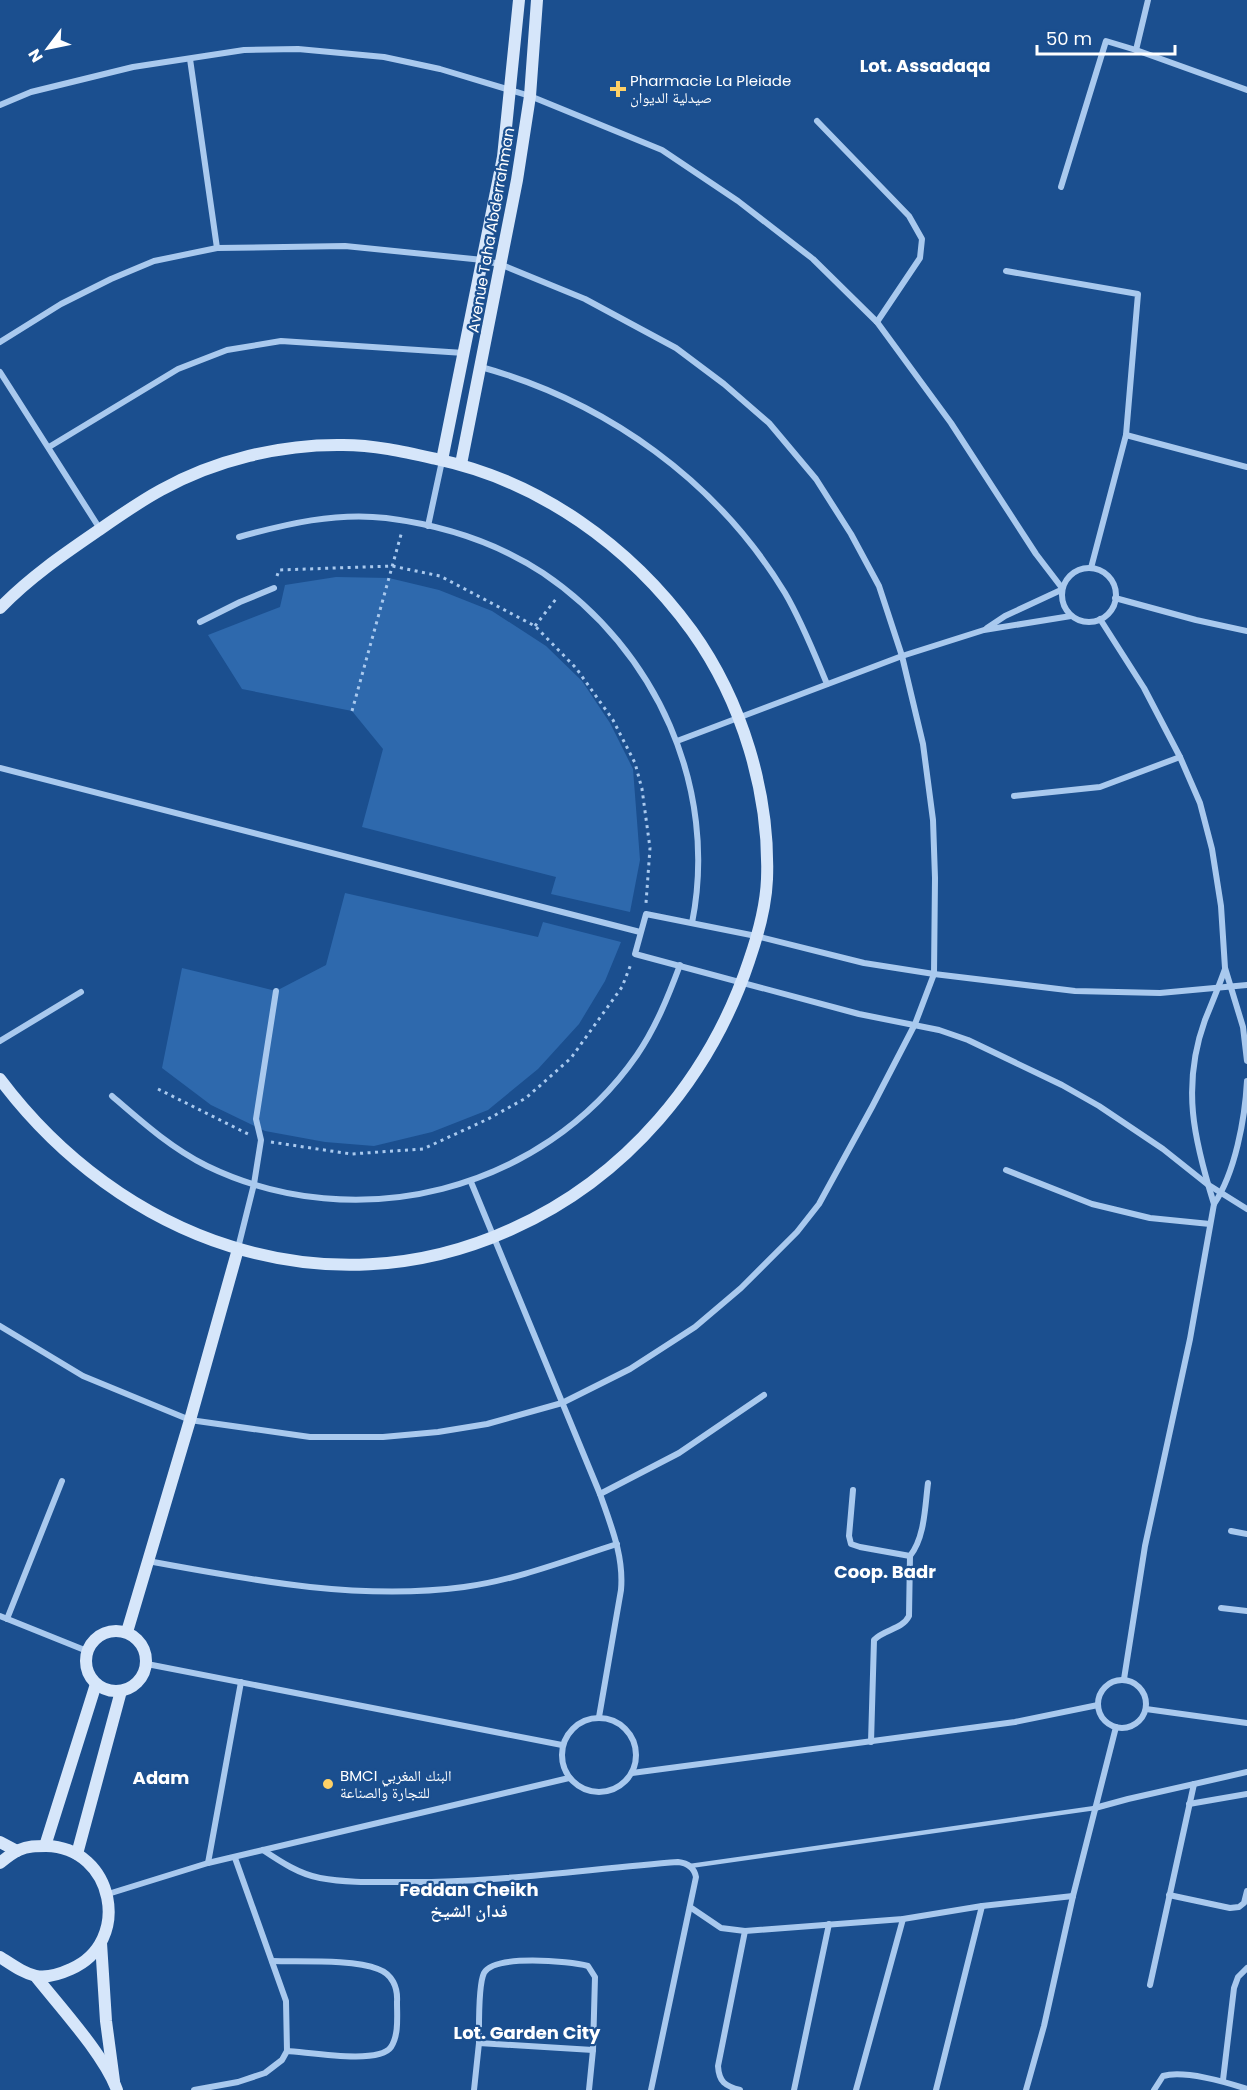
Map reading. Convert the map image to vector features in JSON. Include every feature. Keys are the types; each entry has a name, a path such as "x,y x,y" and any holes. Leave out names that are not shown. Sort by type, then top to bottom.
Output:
{"street":[{"name":"Avenue Taha Abderrahman","path":"442,460 502,157 511,91 519,0"},
{"name":"Avenue Taha Abderrahman","path":"461,464 502,265 530,96 537,0"},
{"path":"1136,50 1148,0"},
{"path":"1061,187 1106,42 1136,50 1247,90"},
{"path":"0,105 76,80 133,67 244,50 298,49 384,57 440,69 530,96 662,150 738,201 813,260 877,322 951,423 1036,554 1062,589 1065,608 1071,616 1080,621 1090,622 1108,614 1115,598 1112,581 1107,574 1091,568 1081,569 1071,573 1062,589 1005,616 984,630"},
{"path":"190,59 217,248"},
{"path":"817,121 909,216 922,239 920,258 877,322"},
{"path":"0,342 61,304 154,261 217,248 345,246 483,260 502,265 585,299 676,348 724,384 769,423 816,479 851,534 879,585 902,656 923,744 933,820 935,878 934,974 915,1024 873,1107 819,1204 797,1232 741,1288 695,1327 630,1369 562,1403 487,1424 438,1432 383,1437 310,1437 190,1420 83,1376 0,1326"},
{"path":"1006,271 1138,294 1126,435 1091,568"},
{"path":"49,447 178,369 227,350 281,341 464,353"},
{"path":"481,367 510,375 589,410 658,452 691,479 750,542 785,593 803,626 827,684"},
{"path":"0,372 100,529"},
{"path":"1126,435 1247,467"},
{"path":"0,608 42,569 165,488 201,472 247,457 279,450 341,445 393,450 461,464 552,504 608,542 657,588 698,640 715,668 738,717 751,756 764,819 767,884 756,936 742,983 713,1045 694,1074 649,1130 612,1166 579,1191 536,1218 494,1237 454,1250 425,1257 366,1264 298,1261 238,1249 171,1223 109,1187 46,1134 0,1079"},
{"path":"428,526 442,460"},
{"path":"238,537 281,525 324,518 383,518 441,528 494,546 542,573 586,606 623,647 654,693 677,741 692,796 698,851 692,923"},
{"path":"200,621 274,588"},
{"path":"1115,598 1247,631"},
{"path":"677,741 902,656 984,630 1071,616"},
{"path":"1100,619 1140,680 1180,757 1200,803 1212,849 1221,906 1225,968 1244,1027 1247,1061"},
{"path":"1014,796 1100,787 1180,757"},
{"path":"0,768 640,932"},
{"path":"1247,985 1160,993 1075,991 864,963 756,936 646,914 635,954 859,1014 915,1024 968,1040 1062,1085 1135,1129 1207,1184 1247,1209"},
{"path":"112,1096 156,1135 207,1166 254,1185 314,1198 367,1201 419,1196 471,1182 519,1160 555,1138 603,1097 637,1056 664,1010 680,965"},
{"path":"1214,1204 1195,1136 1191,1086 1203,1029 1225,968"},
{"path":"127,1632 190,1420 254,1185 261,1140 256,1119 276,991"},
{"path":"0,1041 81,992"},
{"path":"1124,1679 1144,1546 1190,1338 1214,1204 1229,1175 1237,1143 1247,1081"},
{"path":"1006,1170 1092,1204 1150,1218 1210,1224"},
{"path":"471,1182 600,1494 617,1544 622,1571 621,1590 599,1717"},
{"path":"600,1494 679,1453 764,1395"},
{"path":"7,1619 62,1481"},
{"path":"871,1742 874,1641 904,1624 909,1616 910,1556 915,1550 921,1532 928,1483"},
{"path":"853,1490 849,1536 851,1544 910,1556"},
{"path":"1231,1531 1247,1534"},
{"path":"148,1561 219,1574 295,1584 360,1591 420,1591 465,1587 504,1578 617,1544"},
{"path":"1221,1608 1247,1611"},
{"path":"0,1616 87,1651"},
{"path":"107,1631 127,1632 139,1640 144,1648 147,1664 140,1681 133,1686 121,1691 108,1690 96,1684 88,1674 87,1651 93,1641 107,1631"},
{"path":"147,1664 562,1745"},
{"path":"1124,1679 1134,1682 1142,1689 1146,1699 1146,1709 1142,1718 1135,1724 1116,1727 1107,1722 1098,1705 1101,1692 1111,1682 1124,1679"},
{"path":"208,1863 241,1682"},
{"path":"45,1846 96,1684"},
{"path":"77,1854 121,1691"},
{"path":"632,1773 1015,1722 1098,1705"},
{"path":"1146,1709 1247,1723"},
{"path":"599,1717 618,1722 632,1736 636,1748 636,1761 632,1773 625,1782 607,1791 586,1790 569,1778 561,1756 562,1745 567,1733 587,1719 599,1717"},
{"path":"1026,2090 1044,2026 1073,1896 1116,1727"},
{"path":"1095,1808 1247,1772"},
{"path":"108,1894 208,1863 569,1778"},
{"path":"1150,1985 1194,1784"},
{"path":"1189,1804 1247,1794"},
{"path":"0,1842 17,1851"},
{"path":"0,1863 17,1851 30,1846 59,1846 77,1854 92,1865 108,1894 109,1921 101,1943 106,2021 115,2086"},
{"path":"263,1850 299,1871 320,1878 379,1882 458,1882 525,1878 678,1862 690,1866 696,1877 651,2090"},
{"path":"194,2090 238,2082 265,2073 282,2060 287,2051 286,2001 235,1858"},
{"path":"1169,1895 1230,1908 1244,1904 1247,1891"},
{"path":"690,1907 721,1928 745,1931 903,1919 982,1906 1073,1896"},
{"path":"936,2090 982,1906"},
{"path":"856,2090 903,1919"},
{"path":"794,2090 829,1924"},
{"path":"740,2090 720,2079 718,2066 745,1931"},
{"path":"37,1978 59,1974 79,1966 101,1943"},
{"path":"0,1957 21,1971 37,1978 96,2054 115,2086"},
{"path":"272,1961 359,1964 379,1969 392,1979 398,1991 396,2036 390,2048 384,2053 365,2057 287,2051"},
{"path":"474,2090 484,1973 492,1965 503,1962 572,1962 588,1966 595,1977 593,2050 589,2090"},
{"path":"1223,2080 1234,1988 1238,1977 1247,1968"},
{"path":"479,2043 593,2050"},
{"path":"1154,2090 1163,2076 1168,2075 1223,2080 1247,2089"}],"lane":[{"path":"690,1866 1095,1808"}],"path":[{"path":"352,711 405,522"},
{"path":"274,588 279,570 392,566 440,576 535,626 576,668 613,720 635,762 642,789 650,848 646,914"},
{"path":"535,626 564,590"},
{"path":"158,1089 261,1140 351,1154 423,1149 488,1119 526,1098 571,1058 622,987 635,954"}],"shaded area":[{"path":"336,577 389,578 439,590 492,611 546,646 582,681 610,723 633,769 640,860 630,912 551,894 556,877 362,827 383,749 352,711 242,689 208,635 280,607 285,585"},
{"path":"345,893 538,937 543,922 621,942 605,981 579,1024 538,1069 488,1110 432,1132 374,1146 325,1142 265,1131 211,1105 162,1068 182,968 276,991 326,965"}],"place":[{"name":"Pharmacie La Pleiade صيدلية الديوان","path":"618,89"},
{"name":"BMCI البنك المغربي للتجارة والصناعة","path":"328,1784"}],"district":[{"name":"Lot. Assadaqa","path":"925,65"},
{"name":"Coop. Badr","path":"885,1571"},
{"name":"Adam","path":"161,1777"},
{"name":"Feddan Cheikh فدان الشيخ","path":"469,1899"},
{"name":"Lot. Garden City","path":"527,2032"}]}
